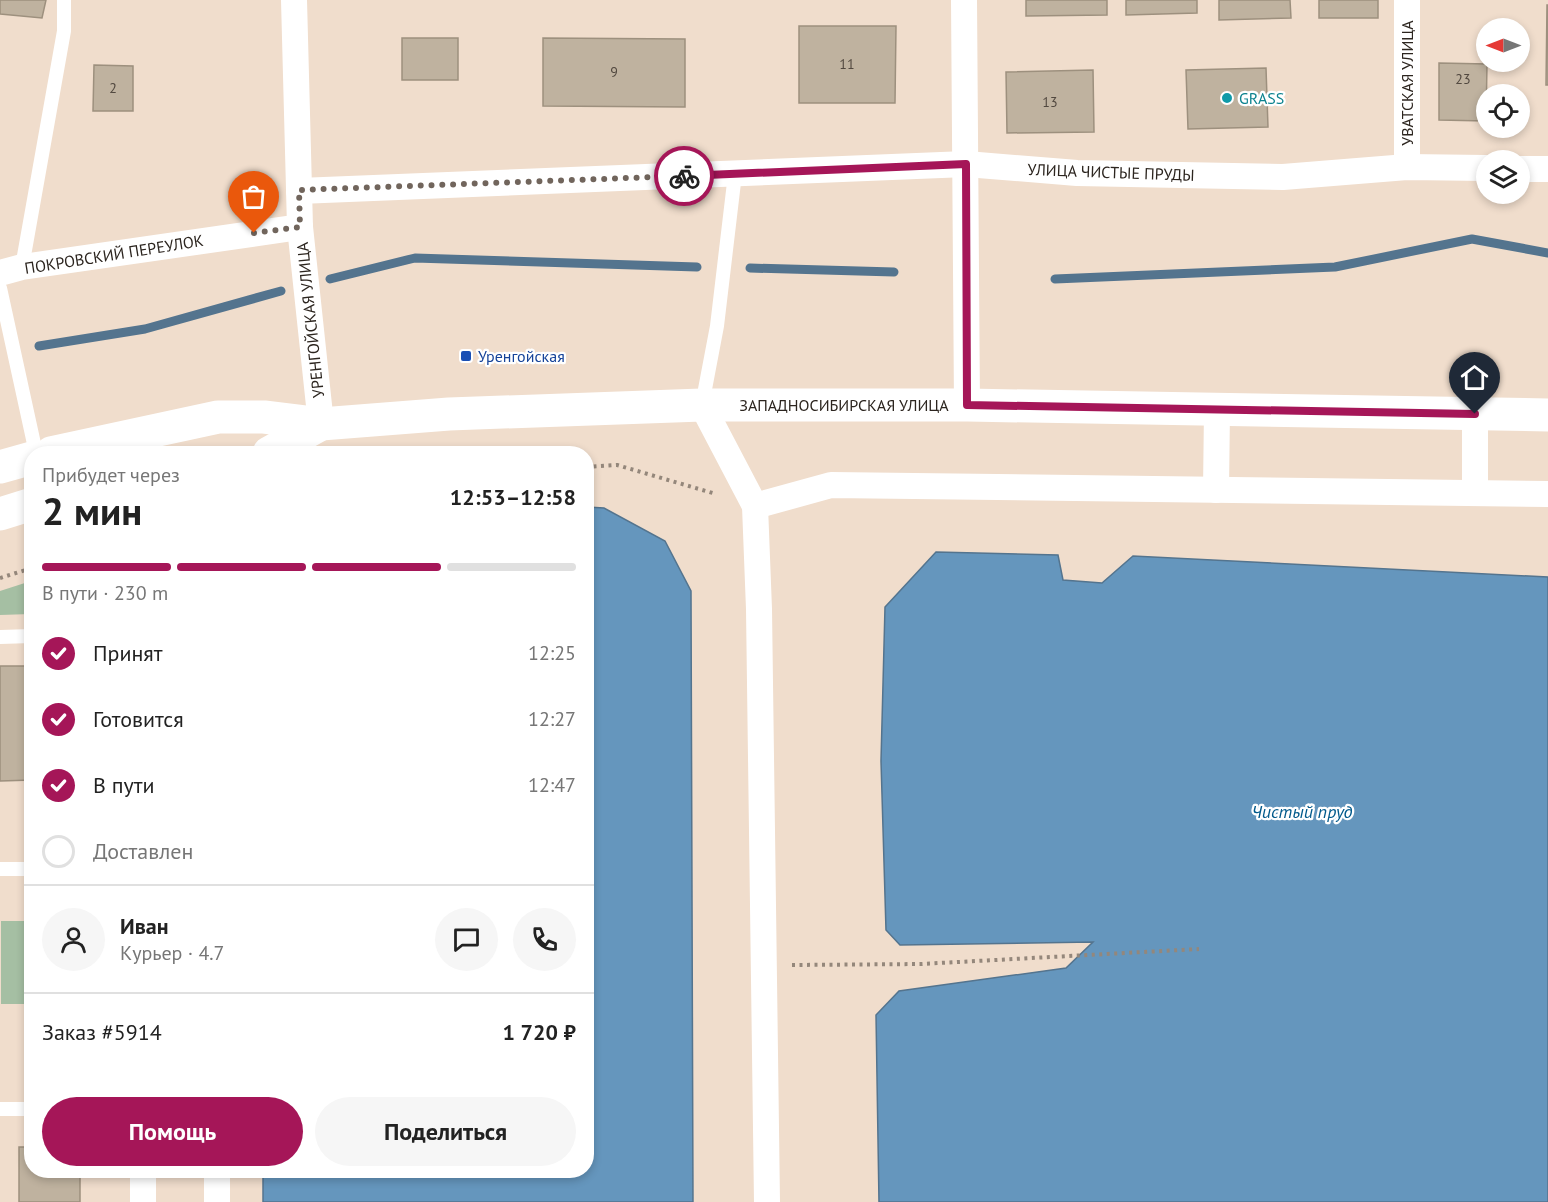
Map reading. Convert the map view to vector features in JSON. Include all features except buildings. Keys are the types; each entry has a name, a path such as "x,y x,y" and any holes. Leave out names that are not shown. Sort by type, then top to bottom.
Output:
{"main road":[{"name":"ЗАПАДНОСИБИРСКАЯ УЛИЦА","path":"113,446 131,444 218,417 264,417 321,424 449,414 702,405 967,405 1548,415"},
{"name":"ЗАПАДНОСИБИРСКАЯ УЛИЦА","path":"282,446 321,424"},
{"path":"0,466 24,460"},
{"path":"0,514 24,506"}],"street":[{"name":"УРЕНГОЙСКАЯ УЛИЦА","path":"294,0 300,227 321,424"},
{"path":"964,0 967,405"},
{"name":"УВАТСКАЯ УЛИЦА","path":"1407,0 1407,167"},
{"name":"УЛИЦА ЧИСТЫЕ ПРУДЫ","path":"299,190 966,164 1077,173 1283,177 1407,167 1476,168"},
{"path":"1530,169 1548,169"},
{"name":"ПОКРОВСКИЙ ПЕРЕУЛОК","path":"11,270 300,227"},
{"path":"702,405 755,506 759,609 767,1202"},
{"path":"1216,490 1217,410"},
{"path":"1475,414 1475,493"},
{"path":"755,506 831,485 1548,494"},
{"path":"143,1178 143,1202"},
{"path":"217,1178 217,1202"}],"lane":[{"path":"11,270 64,31 64,0"},
{"path":"702,405 717,326 735,174"},
{"path":"0,288 34,446"},
{"path":"0,637 24,636"},
{"path":"0,869 24,869"},
{"path":"0,1109 24,1109"}],"path":[{"path":"594,466 618,465 755,506"},
{"path":"0,578 24,570"},
{"path":"764,965 921,964 1198,949"}],"green space":[{"path":"24,583 24,614 0,615 0,591"},
{"path":"1,921 24,921 24,1004 1,1004"}],"water":[{"path":"594,507 604,508 665,541 691,591 693,1202 263,1202 263,1178 594,1178"},
{"name":"Чистый пруд","path":"936,552 1058,555 1063,580 1102,583 1133,556 1548,577 1548,1202 879,1202 876,1015 899,991 1066,968 1093,942 900,945 886,930 881,761 885,607"}],"waterway":[{"path":"1055,279 1335,267 1472,239 1548,253"},
{"path":"330,279 415,258 697,267"},
{"path":"750,268 894,272"},
{"path":"39,346 145,329 281,291"}],"way so far":[{"path":"254,233 300,227 299,190 684,176"}],"place":[{"name":"GRASS","path":"1227,98"},
{"name":"Уренгойская","path":"466,356"}],"route":[{"path":"684,176 966,164 967,405 1475,414"}]}
